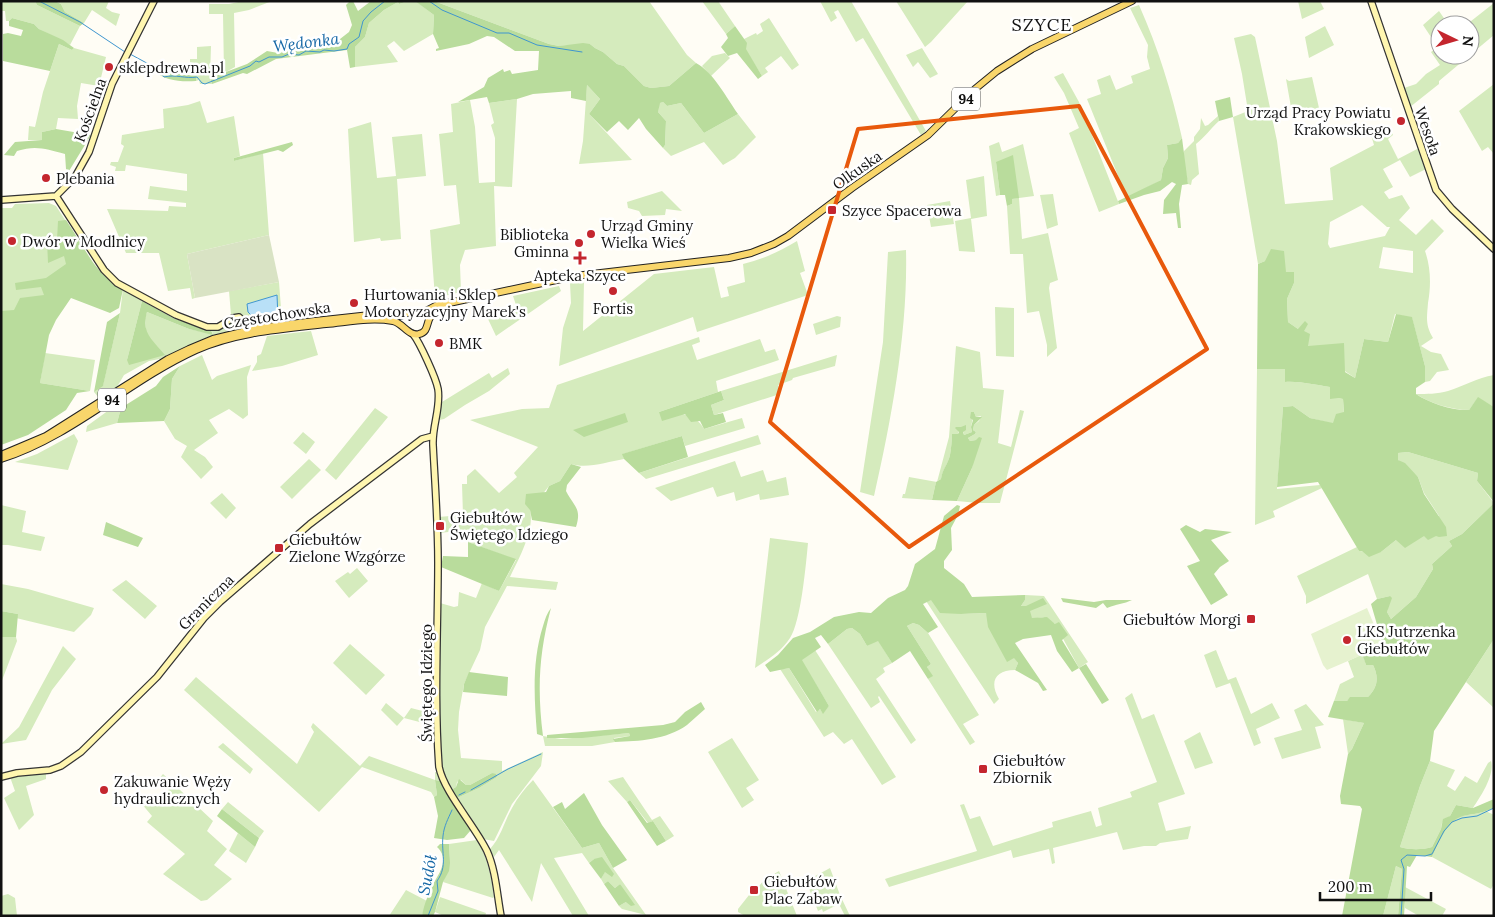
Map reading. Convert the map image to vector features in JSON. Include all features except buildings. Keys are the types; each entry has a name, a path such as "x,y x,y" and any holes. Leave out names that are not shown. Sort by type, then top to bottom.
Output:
{"main road":[{"name":"Olkuska","path":"449,304 564,278 729,258 751,253 774,244 914,146 997,71 1035,48 1132,1"},
{"name":"94","path":"406,314 411,311 426,311 443,302 449,304 446,308 430,317 423,333"},
{"path":"419,312 425,317 428,325"},
{"name":"Częstochowska","path":"1,455 46,436 184,351 213,339 245,330 362,315 399,316 406,314"},
{"path":"404,327 403,321 406,314"},
{"name":"Częstochowska","path":"1,459 25,451 50,438 170,363 215,343 264,331 362,320 390,321 399,323 404,327"},
{"name":"94","path":"404,327 413,334"},
{"path":"413,334 423,333"}],"street":[{"name":"Kościelna","path":"56,196 75,177 89,152 112,84 154,1"},
{"name":"Wesoła","path":"1371,1 1436,190 1452,209 1494,249"},
{"path":"1,200 56,196 104,270 117,283 185,320 214,328 220,327 233,318 239,317 243,320 245,330"},
{"path":"422,350 423,333"},
{"name":"Świętego Idziego","path":"413,334 436,380 439,394 438,412 433,436 438,538 436,678 440,767 444,780 489,857 501,916"},
{"name":"Graniczna","path":"1,777 17,773 53,769 81,752 157,677 195,628 220,602 310,524 422,439 433,436"}],"highlighted area":[{"path":"1079,106 1207,349 909,547 770,422 858,129"}],"green space":[{"path":"1,1 35,1 37,5 80,26 70,45 39,29 34,24 12,18 6,21 5,11 1,11"},
{"path":"35,1 55,1 61,4 65,12 84,23 80,26 37,5"},
{"path":"55,1 109,1 106,8 120,14 116,26 92,10 84,23 65,12 61,4"},
{"path":"243,1 272,1 249,10 234,13 235,67 224,73 223,14 209,14 209,4 229,4"},
{"path":"353,1 358,11 371,1 408,1 399,4 398,2 384,10 369,23 365,37 355,47 355,67 350,68 347,50 276,59 247,74 243,73 212,84 210,78 247,64 267,51 278,53 305,49 340,39 349,32 352,25 346,5"},
{"path":"408,1 417,2 434,15 433,34 404,51 394,41 387,46 398,62 355,67 355,47 365,37 369,23 384,10 398,2 399,4"},
{"path":"415,1 434,1 549,44 559,46 590,44 617,64 624,66 644,86 651,88 669,86 696,63 714,79 738,114 704,133 681,103 667,106 663,102 660,103 658,112 666,121 665,145 663,148 639,118 628,130 619,121 607,132 589,114 600,99 587,85 586,101 571,98 571,91 533,94 517,99 489,103 487,97 458,102 484,87 488,78 503,69 504,72 510,70 512,74 538,70 539,51 515,51 494,37 487,36 469,44 436,51 439,48 433,34 434,15"},
{"path":"434,1 649,1 687,55 696,63 669,86 651,88 644,86 624,66 617,64 590,44 559,46 549,44"},
{"path":"702,1 718,1 735,26 726,34"},
{"path":"820,1 851,1 926,131 921,135 863,38 856,42 838,10 834,12 837,18 831,22"},
{"path":"896,1 968,1 925,47"},
{"path":"1298,1 1320,1 1324,9 1302,19"},
{"path":"1494,3 1494,35 1480,47 1480,15"},
{"path":"1139,5 1164,70 1182,138 1178,143 1167,145 1168,158 1163,168 1161,180 1127,198 1087,99 1101,94 1097,80 1110,75 1116,90 1133,83 1131,76 1150,69 1147,57 1148,45 1130,8"},
{"path":"12,18 34,24 39,29 63,40 74,48 72,50 59,44 50,71 3,61 3,34 8,33 21,36 23,30 9,26 9,21"},
{"path":"769,18 799,65 792,70 781,56 765,68 768,72 762,76 745,49 744,39 763,31 760,24"},
{"path":"1430,19 1430,36 1423,25"},
{"path":"735,26 747,43 746,49 762,76 758,79 737,53 728,56 721,47 728,38 726,34"},
{"path":"1325,26 1334,45 1309,58 1305,37"},
{"path":"1251,34 1255,37 1277,141 1285,204 1333,200 1330,168 1374,145 1371,135 1388,125 1393,135 1388,139 1398,159 1419,148 1426,169 1410,177 1400,160 1383,169 1393,187 1384,192 1389,199 1402,195 1410,208 1399,220 1416,235 1432,219 1444,231 1425,251 1430,277 1427,321 1433,338 1421,346 1431,352 1441,354 1449,370 1437,372 1430,381 1425,382 1425,366 1412,318 1395,314 1388,342 1364,339 1355,378 1308,346 1298,329 1288,322 1287,299 1294,283 1294,272 1286,272 1265,261 1258,264 1233,117 1248,111 1234,38","holes":["1362,205 1387,227 1390,227 1385,236 1330,248 1328,244 1330,222","1383,247 1413,251 1413,273 1379,268"]},
{"path":"59,44 72,50 74,48 106,57 99,86 81,83 77,106 78,119 58,118 56,129 42,132 42,140 28,140 29,126 35,127 43,92"},
{"path":"211,46 210,78 212,84 200,84 199,80 196,81 196,76 190,76 190,59 197,59 197,47"},
{"path":"922,48 938,74 930,78 918,62 913,67 906,55"},
{"path":"725,53 730,58 711,76 702,66 712,56"},
{"path":"1440,65 1458,65 1439,81 1439,84 1410,107 1404,88 1416,84 1426,74"},
{"path":"156,67 172,73 196,76 196,81 167,79 153,70"},
{"path":"1063,73 1079,102 1119,204 1099,212 1069,133 1079,128 1064,93 1054,77"},
{"path":"1312,77 1319,108 1292,113 1286,79 1289,81"},
{"path":"1494,84 1494,154 1488,147 1482,151 1459,111"},
{"path":"587,85 600,99 589,114 632,160 579,164 583,141"},
{"path":"1230,97 1233,117 1219,121 1215,101"},
{"path":"517,99 512,187 494,186 496,246 465,250 460,265 461,292 435,298 430,230 460,224 456,185 444,186 439,134 453,132 451,104 470,100 475,127 479,183 495,182 495,138 491,125 494,123 489,103"},
{"path":"200,101 207,123 234,116 240,156 234,158 234,161 263,153 269,235 187,254 195,298 192,299 190,288 168,291 159,253 126,253 107,209 168,211 169,206 186,207 186,203 148,199 150,186 187,191 187,174 126,165 125,171 115,171 116,167 110,165 111,162 118,162 124,146 121,144 122,135 164,128 163,109"},
{"path":"663,102 667,106 681,103 704,133 738,114 756,137 735,158 723,165 704,142 671,156 663,148 665,145 666,121 658,112 659,103"},
{"path":"1218,116 1219,121 1196,144 1199,174 1192,180 1191,185 1188,184 1183,157 1184,151 1194,141 1194,137 1200,129 1201,118 1205,126"},
{"path":"371,122 377,178 396,176 392,137 422,134 426,176 397,179 401,239 381,241 380,238 354,242 348,129"},
{"path":"56,129 91,135 69,171 66,169 65,154 41,148 17,151 14,156 4,155 15,142 42,140 42,132"},
{"path":"1182,138 1188,184 1182,185 1179,204 1181,228 1178,228 1176,213 1163,214 1164,200 1176,184 1172,182 1160,191 1119,204 1118,201 1161,180 1163,168 1168,158 1167,145 1178,143"},
{"path":"292,142 293,145 283,152 278,150 234,161 234,158"},
{"path":"999,142 1002,152 1023,144 1034,196 1019,198 1022,239 1048,233 1058,280 1050,283 1049,288 1057,348 1047,357 1047,345 1039,311 1027,313 1023,254 1010,254 1007,206 1012,204 1012,199 1018,198 996,162 1000,195 996,196 989,146"},
{"path":"1013,155 1019,198 1012,199 1012,204 1007,206 1005,195 1000,195 996,162"},
{"path":"984,176 987,216 971,219 975,252 959,251 955,221 971,218 966,180"},
{"path":"662,191 682,211 666,209 665,215 642,216 639,211 628,208 627,202"},
{"path":"1053,194 1058,225 1047,229 1040,195"},
{"path":"950,201 954,224 931,227 927,205"},
{"path":"49,203 56,206 92,261 30,322 1,322 1,208 12,208 15,204"},
{"path":"66,220 90,259 104,276 123,289 119,308 110,313 71,298 56,320 49,335 40,383 90,391 77,393 66,410 28,435 1,445 1,311 14,310 20,298 44,295 41,287 16,290 15,283 46,278 66,264 64,256 48,263 47,240 57,240 58,221"},
{"path":"269,235 279,282 195,298 187,254"},
{"path":"797,241 805,271 800,273 808,295 697,332 693,317 559,366 563,328 571,303 570,283 584,281 583,331 654,274 714,267 721,298 729,296 727,287 745,282 743,264 771,255"},
{"path":"1271,249 1284,251 1286,272 1294,272 1294,283 1287,299 1288,322 1298,329 1305,321 1308,324 1304,331 1310,334 1308,346 1344,343 1345,372 1355,378 1364,339 1388,342 1396,314 1412,317 1425,366 1425,382 1416,388 1416,394 1449,408 1469,410 1478,397 1494,407 1494,502 1477,481 1478,473 1408,452 1398,453 1398,460 1405,463 1418,477 1424,494 1446,527 1447,536 1436,536 1428,540 1424,536 1405,548 1396,540 1381,552 1369,557 1362,551 1359,551 1318,482 1277,487 1283,407 1293,406 1310,418 1333,423 1336,414 1344,412 1343,399 1330,399 1330,387 1285,382 1285,369 1257,369 1258,264 1265,261"},
{"path":"906,250 902,342 898,373 874,496 860,492 883,342 888,252"},
{"path":"279,282 282,321 253,325 241,314 231,315 229,291"},
{"path":"559,286 561,291 496,336 488,319 517,308 513,296"},
{"path":"123,289 142,301 127,360 146,332 145,318 147,312 189,329 213,334 211,330 219,329 235,321 239,321 240,325 237,329 213,335 165,358 149,361 124,375 117,387 99,398 94,392 103,385 120,313"},
{"path":"142,301 175,319 211,330 213,335 189,329 147,312 145,325 147,331 165,355 129,365 127,360"},
{"path":"995,307 1014,308 1014,357 996,356"},
{"path":"120,313 103,386 94,392 107,322"},
{"path":"837,316 841,317 840,327 816,335 813,324"},
{"path":"311,331 318,355 282,366 252,371 257,362 257,356 261,354 267,336"},
{"path":"699,337 700,342 692,345 697,360 760,339 765,352 775,349 779,360 716,381 718,392 659,412 691,416 704,429 742,418 745,428 685,446 682,436 623,454 624,459 584,466 571,464 560,481 549,486 530,510 531,518 528,536 510,577 558,582 556,590 507,586 485,627 480,650 464,684 458,730 461,758 502,761 502,771 543,752 541,766 512,804 494,841 483,839 457,798 497,777 492,773 470,785 466,785 461,780 451,790 441,767 438,678 440,603 454,607 458,606 459,592 476,598 482,583 499,591 516,560 468,542 467,530 439,533 438,517 463,515 462,484 467,484 467,476 475,469 499,493 517,477 514,473 538,447 470,420 522,409 549,408 557,385"},
{"path":"956,346 980,352 983,388 1004,390 998,443 1011,447 1020,410 1024,411 1000,503 957,501 972,468 976,440 970,441 968,438 975,434 976,432 973,430 974,425 981,416 976,417 974,412 972,432 964,435 963,431 959,430 958,434 952,434 949,458 941,479 937,481 949,437"},
{"path":"45,353 95,360 90,391 40,383"},
{"path":"202,355 212,380 217,376 251,365 247,377 248,415 243,419 229,409 209,420 218,433 194,450 205,457 213,467 201,479 181,457 187,446 175,439 164,421 170,409 172,379 180,366"},
{"path":"837,355 835,366 793,378 778,385 780,394 714,415 711,405 724,400 721,391"},
{"path":"180,366 172,379 170,409 164,421 117,423 121,408 156,386 163,377"},
{"path":"508,368 510,374 489,391 444,419 439,420 442,402 489,373 492,378"},
{"path":"1257,369 1285,369 1285,382 1330,387 1338,398 1343,399 1344,413 1334,424 1310,418 1293,406 1283,407 1277,489 1320,485 1322,488 1273,511 1275,517 1255,525"},
{"path":"1494,375 1494,407 1478,398 1469,410 1455,409 1434,403 1416,394 1448,391"},
{"path":"721,391 724,400 711,405 714,415 723,413 726,422 704,429 700,421 691,422 685,414 662,421 659,412"},
{"path":"121,408 117,423 86,432 87,426 109,410"},
{"path":"375,408 388,417 336,480 325,470"},
{"path":"971,412 974,412 976,417 982,417 974,425 973,430 976,432 975,434 968,438 970,441 976,440 979,437 982,438 972,468 957,501 932,500 936,482 941,479 949,458 952,434 958,434 959,432 955,428 966,425 966,430 963,432 964,435 972,432 973,420 970,418"},
{"path":"625,413 628,422 584,437 573,430"},
{"path":"303,432 315,442 306,454 293,443"},
{"path":"74,434 78,441 68,470 15,462 37,454"},
{"path":"758,435 761,444 646,479 639,473"},
{"path":"682,436 688,457 639,473 624,459 622,454"},
{"path":"1408,452 1478,473 1477,481 1494,503 1462,534 1449,541 1452,546 1432,564 1433,569 1416,597 1391,619 1387,612 1390,596 1377,599 1368,574 1306,604 1306,596 1297,576 1357,547 1359,551 1381,552 1396,540 1439,516 1424,493 1418,477 1398,460 1398,453"},
{"path":"309,459 321,470 292,499 280,487"},
{"path":"735,461 741,477 763,470 767,482 786,477 789,495 760,500 759,494 736,501 734,492 717,497 713,487 671,501 655,488"},
{"path":"571,464 581,467 567,485 566,491 578,511 576,527 532,520 530,510 525,504 526,494 546,492 549,486 560,481"},
{"path":"909,477 936,482 932,500 902,498 903,494 905,494"},
{"path":"222,493 236,508 226,519 210,503"},
{"path":"1494,503 1494,639 1434,731 1430,761 1400,847 1424,849 1432,847 1441,829 1443,819 1450,816 1456,805 1473,808 1494,799 1494,808 1457,819 1444,833 1432,857 1417,855 1410,867 1407,866 1404,916 1398,916 1402,869 1396,866 1383,916 1342,916 1362,809 1360,806 1341,804 1340,796 1348,754 1364,723 1328,717 1334,701 1347,701 1350,697 1368,697 1376,686 1375,669 1373,665 1366,665 1363,656 1383,645 1371,604 1377,599 1390,596 1392,598 1387,612 1391,619 1416,597 1433,569 1432,564 1452,546 1449,541 1462,534"},
{"path":"1,505 26,511 22,532 45,537 41,551 1,545"},
{"path":"957,505 960,506 958,515 951,528 952,550 944,561 944,568 964,584 972,597 1025,595 1025,600 1021,606 1026,606 1043,598 1047,604 1030,611 1032,618 1047,617 1055,624 1059,622 1068,635 1062,640 1079,668 1072,672 1057,651 1051,635 1023,639 1015,643 1047,690 1043,691 1038,683 1015,670 1018,663 1014,658 1007,662 988,627 986,613 940,613 931,600 923,604 938,627 928,633 919,625 913,623 907,626 931,664 927,667 933,676 928,679 910,651 892,663 878,641 867,646 860,634 852,628 847,629 828,644 821,635 815,638 821,647 802,660 829,706 823,714 820,709 817,712 789,668 770,672 765,665 778,655 793,638 810,632 834,617 859,612 871,613 888,598 905,590 915,564 935,549 944,516"},
{"path":"106,522 143,538 138,547 103,535"},
{"path":"1186,525 1200,532 1205,529 1232,532 1211,540 1229,561 1214,574 1228,595 1211,605 1187,566 1200,561 1180,529"},
{"path":"770,538 808,543 804,578 797,619 790,638 778,651 755,668"},
{"path":"468,542 516,559 499,591 441,567 443,556 468,557"},
{"path":"357,568 368,581 349,598 335,581 348,572 350,574"},
{"path":"126,580 157,606 145,619 112,590"},
{"path":"1,584 28,589 94,608 91,615 74,632 16,618 18,614 1,611"},
{"path":"1025,595 1044,596 1088,662 1079,668 1055,624 1043,617 1032,619 1026,606 1021,606 1025,600"},
{"path":"1061,598 1094,602 1132,600 1107,608 1103,603 1096,608 1063,602"},
{"path":"931,599 961,614 986,613 1007,661 1014,657 1018,663 1015,670 1003,672 996,678 994,687 999,699 994,704 926,601"},
{"path":"551,608 540,671 543,736 537,734 535,666 539,639 545,619"},
{"name":"LKS Jutrzenka Giebułtów","path":"1367,608 1383,646 1327,670 1323,665 1311,634"},
{"path":"1,611 18,614 16,637 1,637"},
{"path":"913,623 919,625 928,633 979,715 963,724 975,742 970,745 928,679 932,676 927,667 931,664 907,626"},
{"path":"852,628 860,634 867,646 878,640 892,663 883,668 885,672 876,679 916,740 911,744 879,696 880,702 871,708 828,644 847,629"},
{"path":"1,637 16,637 17,641 1,683"},
{"path":"1494,639 1494,708 1466,682"},
{"path":"350,644 385,675 366,695 333,663"},
{"path":"63,646 76,659 52,690 26,740 1,744 19,727"},
{"path":"815,650 896,777 882,785 852,739 844,744 833,732 824,737 780,669 789,668 816,712 820,709 823,713 829,706 801,660"},
{"path":"1216,650 1228,680 1236,677 1251,714 1272,703 1280,718 1256,729 1261,743 1254,746 1230,683 1216,688 1204,655"},
{"path":"1363,654 1366,665 1373,665 1375,669 1376,686 1368,697 1351,697 1347,701 1334,701 1340,684 1354,677 1348,661"},
{"path":"1086,664 1109,700 1102,704 1079,668"},
{"path":"469,672 508,677 507,696 463,692"},
{"path":"196,677 297,764 314,732 311,727 313,723 360,766 369,756 435,780 437,795 434,797 431,792 362,767 319,812 184,690"},
{"path":"1132,693 1142,719 1154,714 1185,794 1158,803 1166,831 1191,826 1188,839 1160,843 1156,846 1123,850 1117,832 1053,848 1055,863 1052,864 1049,849 1013,858 1011,850 889,887 885,879 977,851 960,805 964,804 970,819 980,816 993,846 1053,827 1052,822 1091,811 1096,827 1102,825 1098,808 1132,797 1130,792 1157,782 1125,698"},
{"path":"701,702 705,709 689,723 679,730 661,737 615,742 613,739 630,736 629,733 582,738 547,738 547,735 663,725 675,722 685,712"},
{"path":"386,703 404,718 397,726 381,710"},
{"path":"1306,704 1324,725 1315,727 1321,748 1282,759 1274,738 1302,730 1294,710"},
{"path":"411,708 434,714 435,726 404,718"},
{"path":"1343,719 1364,723 1348,754"},
{"path":"1200,732 1213,763 1195,769 1184,741"},
{"path":"629,733 630,736 614,738 615,742 592,746 545,746 543,736 561,739"},
{"path":"732,738 759,780 746,788 754,800 742,808 708,752"},
{"path":"223,743 253,769 250,774 218,747"},
{"path":"1430,761 1455,770 1447,786 1455,791 1465,776 1477,783 1491,761 1492,767 1489,779 1473,808 1456,805 1450,816 1442,823 1432,847 1408,849 1400,847 1420,786"},
{"path":"435,772 438,773 441,781 435,780"},
{"path":"46,773 46,779 26,786 34,815 19,830 4,798 15,791 10,777"},
{"path":"492,773 496,774 497,777 457,798 451,790 456,787 459,779 466,785 470,785"},
{"path":"163,774 213,821 207,831 227,849 214,865 232,879 207,900 201,901 163,874 185,854 147,822 152,816 141,803 149,794 158,802 169,790 158,780"},
{"path":"623,777 652,820 660,816 674,836 666,841 653,821 648,823 630,800 627,802 608,781"},
{"path":"435,780 441,781 471,830 464,838 447,840 434,838 438,816 434,797 437,795"},
{"path":"533,780 582,848 599,843 613,868 646,915 622,909 619,906 626,902 620,884 615,888 608,881 604,884 601,879 605,871 594,859 589,863 582,853 554,858 589,916 573,916 541,863 532,902 499,850 494,857 490,849 497,840 517,800"},
{"path":"584,793 602,825 627,860 613,868 599,843 582,848 553,807 562,802 565,809"},
{"path":"630,800 647,823 653,821 666,841 657,846 627,802"},
{"path":"228,802 264,831 259,838 222,809"},
{"path":"222,809 259,838 255,847 217,816"},
{"path":"1486,811 1494,815 1494,884 1491,889 1432,857 1443,833 1451,823 1462,816"},
{"path":"238,833 255,847 246,863 229,851"},
{"path":"477,840 488,867 492,882 493,898 443,882 449,863 449,844"},
{"path":"440,844 449,844 449,871 443,882 433,916 422,916 443,863 442,855 437,847"},
{"path":"602,857 614,874 612,877 605,872 601,879 589,863 594,859"},
{"path":"1396,866 1402,869 1398,916 1383,916"},
{"path":"830,868 850,916 845,916 839,904 823,912 822,909 818,911 806,881"},
{"path":"779,871 797,916 745,916 738,912 738,909 753,890 755,891 764,880"},
{"path":"608,881 615,888 620,884 635,905 631,906 626,902 619,906 604,884"},
{"path":"1405,887 1446,909 1442,916 1419,916 1405,908"},
{"path":"406,890 427,901 422,916 389,916"},
{"path":"8,894 15,898 17,916 1,916 1,896"},
{"path":"440,897 486,913 485,916 444,916 435,912"}],"water":[{"path":"277,295 278,318 256,320 248,312 247,304"}],"waterway":[{"name":"Wędonka","path":"39,1 80,22 125,52"},
{"name":"Wędonka","path":"130,54 156,68 164,77 197,77 205,84 269,57 282,57 289,54 299,55 306,51 320,52 324,50 347,49 349,44 359,37 363,21 385,1"},
{"path":"429,1 442,10 497,33 509,33 537,45 582,52"},
{"name":"Sudół","path":"471,790 508,769 541,754"},
{"name":"Sudół","path":"459,795 465,792"},
{"path":"1401,916 1404,869 1401,860 1407,855 1425,856 1432,854 1444,831 1452,822 1462,818 1477,816 1494,808"},
{"name":"Sudół","path":"428,916 438,891 437,881 443,865 444,832 452,810"}],"place":[{"name":"sklepdrewna.pl","path":"109,67"},
{"name":"Urząd Pracy Powiatu Krakowskiego","path":"1401,121"},
{"name":"Plebania","path":"46,178"},
{"name":"Szyce Spacerowa","path":"832,210"},
{"name":"Urząd Gminy Wielka Wieś","path":"591,234"},
{"name":"Dwór w Modlnicy","path":"12,241"},
{"name":"Biblioteka Gminna","path":"579,243"},
{"name":"Apteka Szyce","path":"580,258"},
{"name":"Fortis","path":"613,291"},
{"name":"Hurtowania i Sklep Motoryzacyjny Marek's","path":"354,303"},
{"name":"BMK","path":"439,343"},
{"name":"Giebułtów Świętego Idziego","path":"440,526"},
{"name":"Giebułtów Zielone Wzgórze","path":"279,548"},
{"name":"Giebułtów Morgi","path":"1251,619"},
{"name":"LKS Jutrzenka Giebułtów","path":"1347,640"},
{"name":"Giebułtów Zbiornik","path":"983,769"},
{"name":"Zakuwanie Węży hydraulicznych","path":"104,790"},
{"name":"Giebułtów Plac Zabaw","path":"754,890"}],"district":[{"name":"SZYCE","path":"1042,24"}]}
